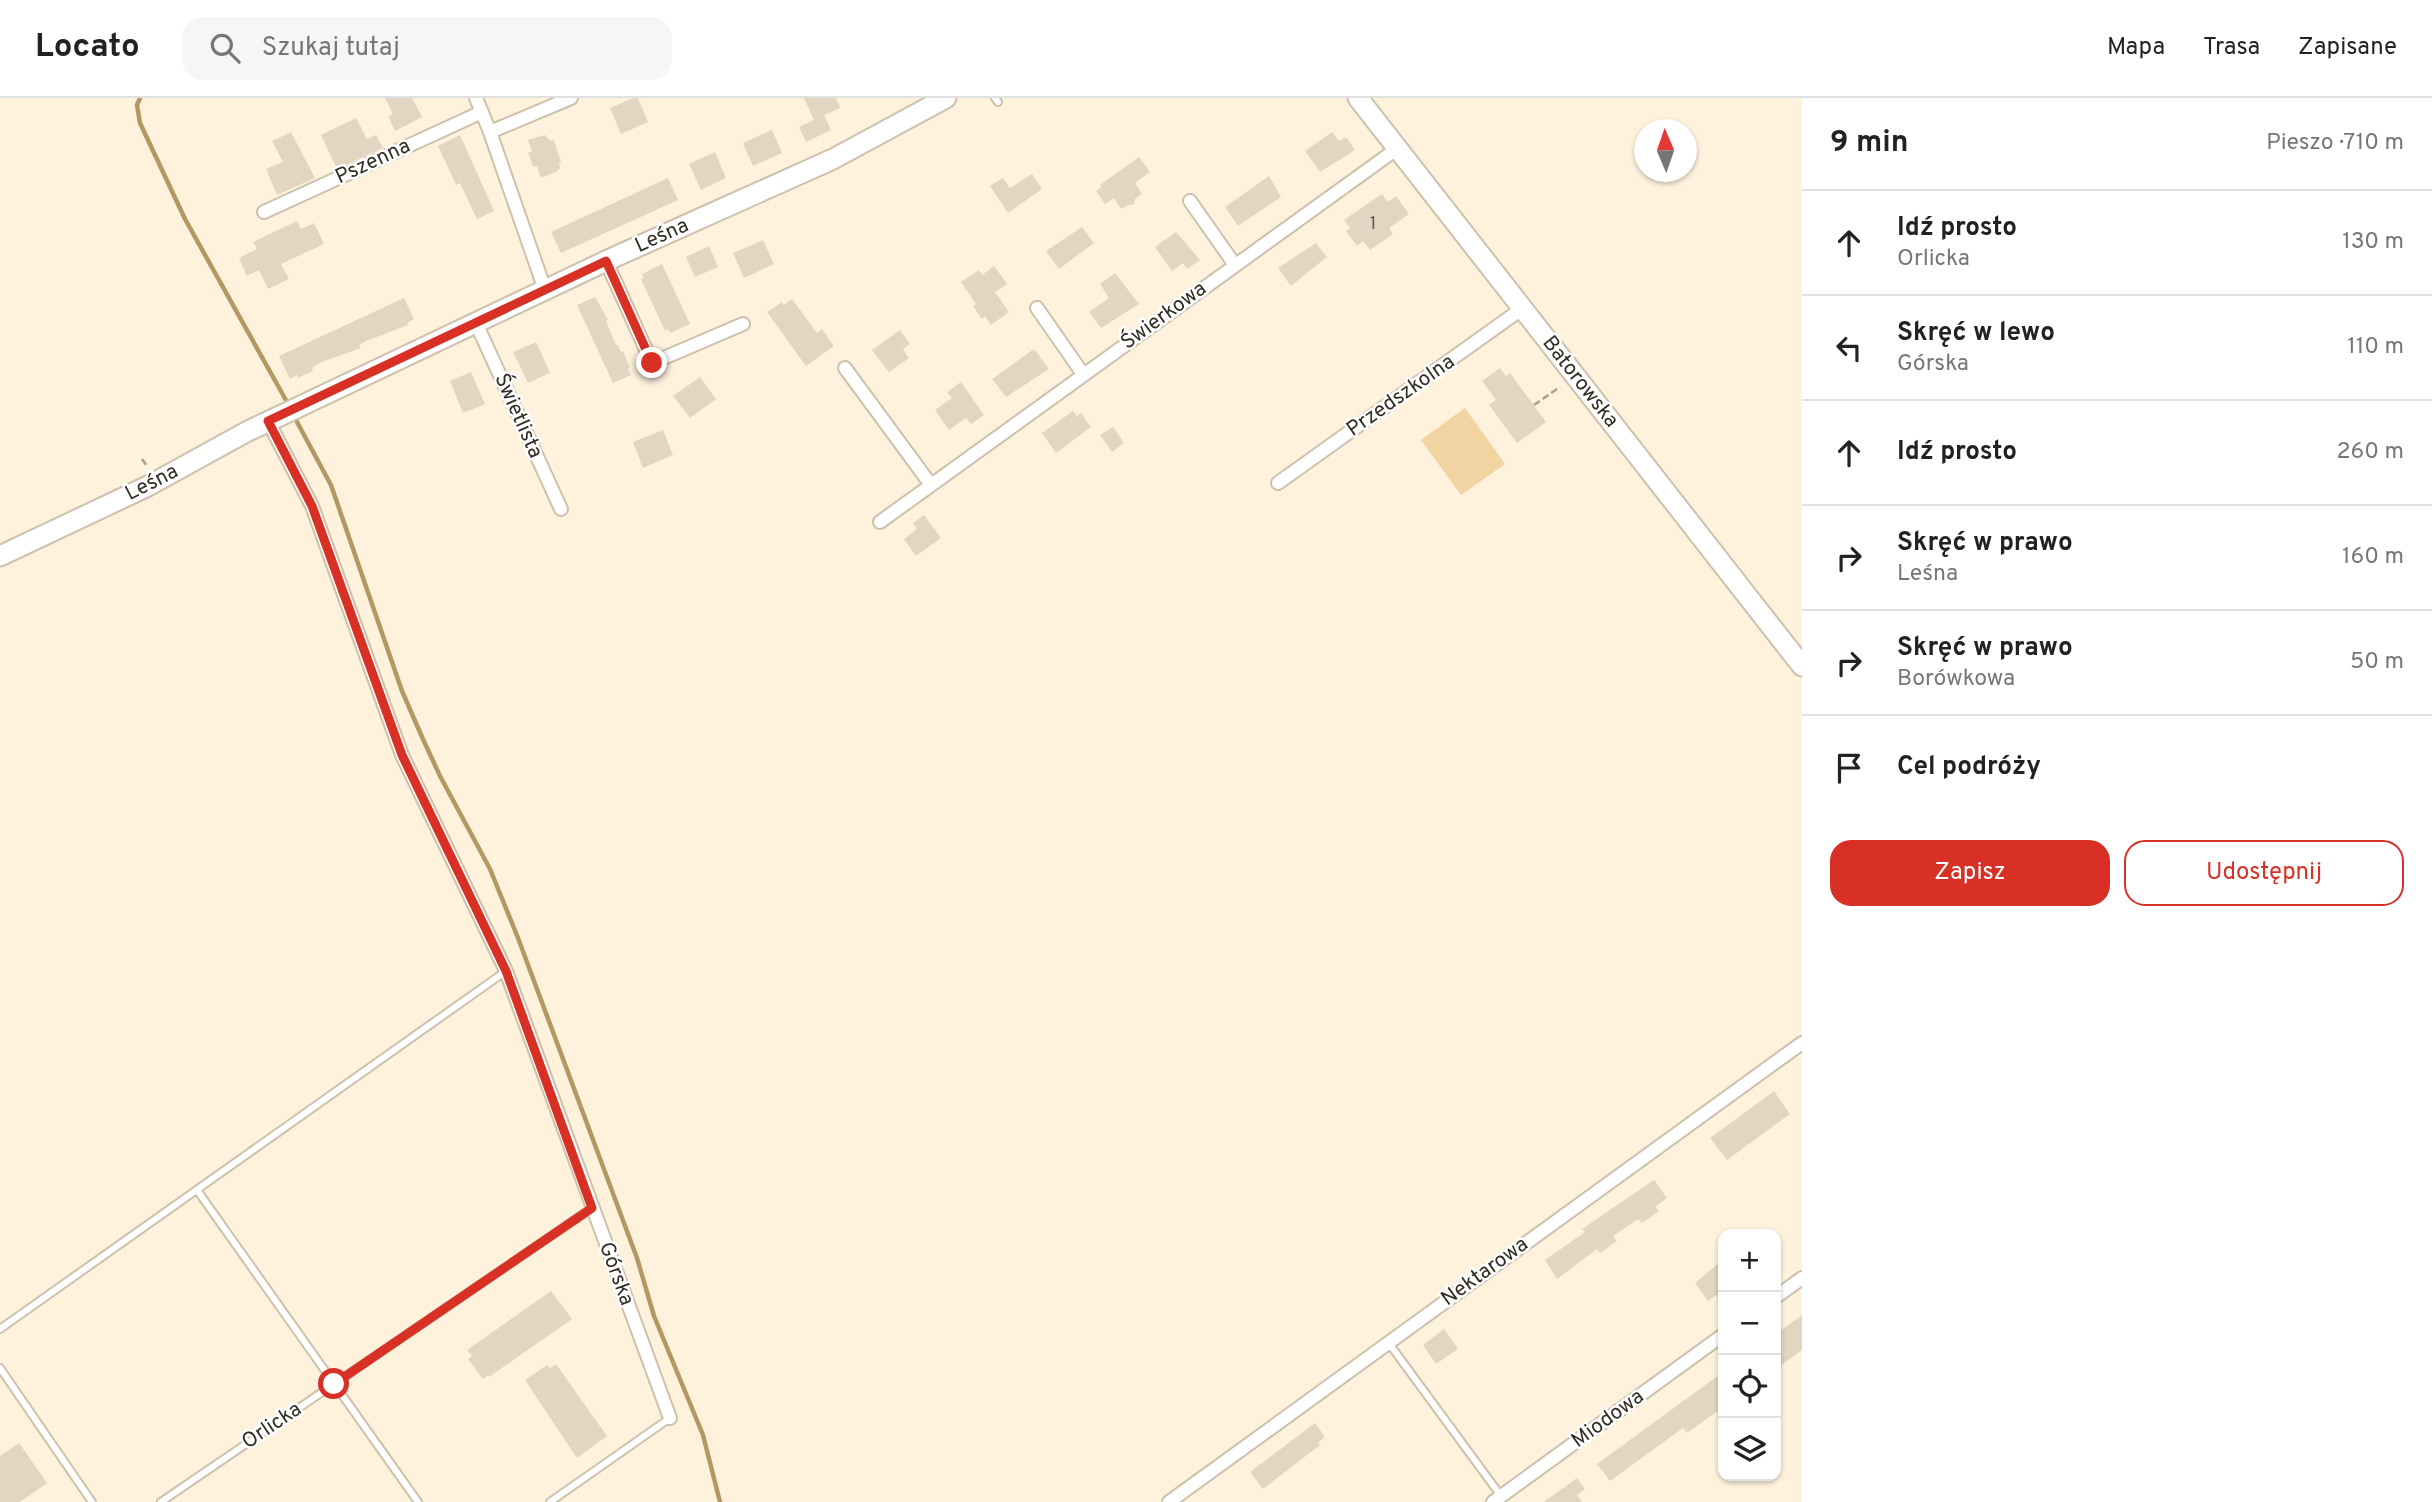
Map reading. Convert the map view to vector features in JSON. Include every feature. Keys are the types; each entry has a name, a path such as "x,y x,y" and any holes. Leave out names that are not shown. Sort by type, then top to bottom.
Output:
{"street":[{"path":"476,98 545,290"},
{"path":"490,132 571,98"},
{"name":"Batorowska","path":"1358,98 1802,666"},
{"name":"Leśna","path":"0,556 148,486 268,421 606,261 833,159 944,99"},
{"name":"Pszenna","path":"264,212 482,112"},
{"name":"Świerkowa","path":"880,522 1398,148"},
{"path":"1190,201 1235,265"},
{"path":"606,261 652,363 743,324"},
{"name":"Przedszkolna","path":"1278,483 1523,308"},
{"path":"1037,309 1083,374"},
{"name":"Świetlista","path":"476,323 561,509"},
{"path":"845,368 930,485"},
{"name":"Górska","path":"268,421 312,506 402,755 506,971 670,1418"},
{"name":"Nektarowa","path":"1169,1502 1802,1043"},
{"path":"1781,1293 1802,1278"},
{"name":"Miodowa","path":"1500,1500 1718,1339"}],"lane":[{"path":"0,1329 506,971"},
{"path":"197,1190 418,1502"},
{"name":"Orlicka","path":"161,1502 592,1208"},
{"path":"1388,1342 1500,1500"},
{"path":"0,1368 92,1502"},
{"path":"550,1502 670,1418"}],"path":[{"path":"1534,405 1564,384"}],"shaded area":[{"path":"1465,408 1505,464 1461,495 1421,440"}],"building":[{"path":"385,98 412,98 422,117 395,131 388,116 393,114"},
{"path":"638,98 648,122 621,134 610,108"},
{"path":"804,98 836,98 840,108 814,120"},
{"path":"824,115 831,130 806,142 799,127"},
{"path":"356,118 367,139 376,135 383,148 337,169 321,135"},
{"path":"772,130 782,153 753,166 743,143"},
{"path":"291,132 315,178 277,195 266,169 283,162 272,141"},
{"path":"1332,132 1339,141 1346,137 1355,150 1320,172 1305,151"},
{"path":"460,135 494,211 477,219 460,183 456,185 438,146"},
{"path":"545,135 551,141 554,140 561,162 556,172 541,178 528,153 532,151 528,140"},
{"path":"715,152 726,178 701,190 689,164"},
{"path":"1139,157 1150,172 1135,183 1142,194 1135,199 1134,205 1121,209 1114,198 1105,204 1096,191 1102,187 1100,185"},
{"path":"1032,174 1042,189 1008,213 990,186 1003,178 1010,188"},
{"path":"1269,176 1281,197 1238,226 1225,207"},
{"path":"668,178 678,200 561,253 551,232"},
{"path":"1382,194 1388,202 1396,196 1409,214 1389,228 1393,234 1370,250 1363,241 1357,246 1346,231 1350,228 1344,220"},
{"path":"297,221 301,229 314,223 324,244 281,264 289,279 268,289 259,270 247,276 239,258 257,249 253,242"},
{"path":"1082,227 1094,243 1059,269 1046,251"},
{"path":"1176,232 1200,260 1187,269 1183,263 1172,271 1155,247"},
{"path":"763,240 774,264 744,278 733,253"},
{"path":"1316,243 1327,257 1291,286 1278,268"},
{"path":"709,246 718,267 695,277 686,257"},
{"path":"662,264 690,324 670,333 668,329 665,331 641,279 644,278 642,274"},
{"path":"994,266 1007,284 995,292 1009,312 991,325 985,316 982,319 973,306 976,304 961,282 979,270 982,275"},
{"path":"1115,273 1139,304 1101,328 1089,312 1109,298 1100,284"},
{"path":"595,297 608,320 606,321 616,345 623,351 630,368 631,375 613,383 577,305"},
{"path":"404,298 414,319 407,323 408,325 366,341 359,345 361,348 319,363 312,368 313,371 290,379 279,356"},
{"path":"792,299 817,333 822,329 834,346 806,366 767,312"},
{"path":"900,330 910,344 903,349 909,358 889,372 872,350"},
{"path":"536,342 550,373 528,383 513,352"},
{"path":"1034,349 1049,369 1006,397 992,379"},
{"path":"1500,368 1506,376 1510,373 1546,422 1517,443 1489,405 1496,400 1482,381"},
{"path":"471,372 485,404 463,413 450,381"},
{"path":"700,377 716,399 690,418 673,396"},
{"path":"961,382 984,415 971,424 966,418 949,430 935,410 952,398 947,392"},
{"path":"1073,411 1077,416 1081,413 1091,427 1056,453 1042,433"},
{"path":"1113,427 1124,443 1112,452 1100,435"},
{"path":"663,430 673,455 643,468 633,442"},
{"path":"924,515 941,538 916,556 904,539 917,529 913,523"},
{"path":"1774,1091 1790,1114 1727,1160 1710,1138"},
{"path":"1654,1180 1667,1198 1655,1207 1659,1211 1642,1223 1638,1219 1613,1236 1617,1241 1600,1253 1597,1249 1557,1279 1545,1260 1585,1232 1582,1229"},
{"path":"1718,1264 1718,1298 1716,1295 1708,1301 1695,1283"},
{"path":"551,1291 572,1319 483,1379 468,1359 472,1356 467,1350"},
{"path":"1802,1315 1802,1350 1781,1365 1781,1355 1781,1330"},
{"path":"1444,1329 1458,1349 1436,1364 1423,1345"},
{"path":"556,1364 607,1436 577,1458 525,1380 547,1365 550,1368"},
{"path":"1718,1376 1718,1411 1687,1433 1683,1428 1610,1481 1597,1464"},
{"path":"1315,1423 1325,1437 1318,1443 1320,1445 1263,1489 1250,1472"},
{"path":"19,1443 47,1483 20,1502 0,1502 0,1456"},
{"path":"1577,1478 1585,1489 1577,1495 1582,1502 1544,1502"}],"waterway":[{"path":"140,98 137,105 140,123 185,219 287,402"},
{"path":"297,422 331,485 402,691 440,776 490,869 518,938 637,1258 654,1316 703,1435 720,1502"}],"route":[{"path":"334,1384 592,1208 506,971 402,755 312,506 268,421 606,261 652,363"}]}
